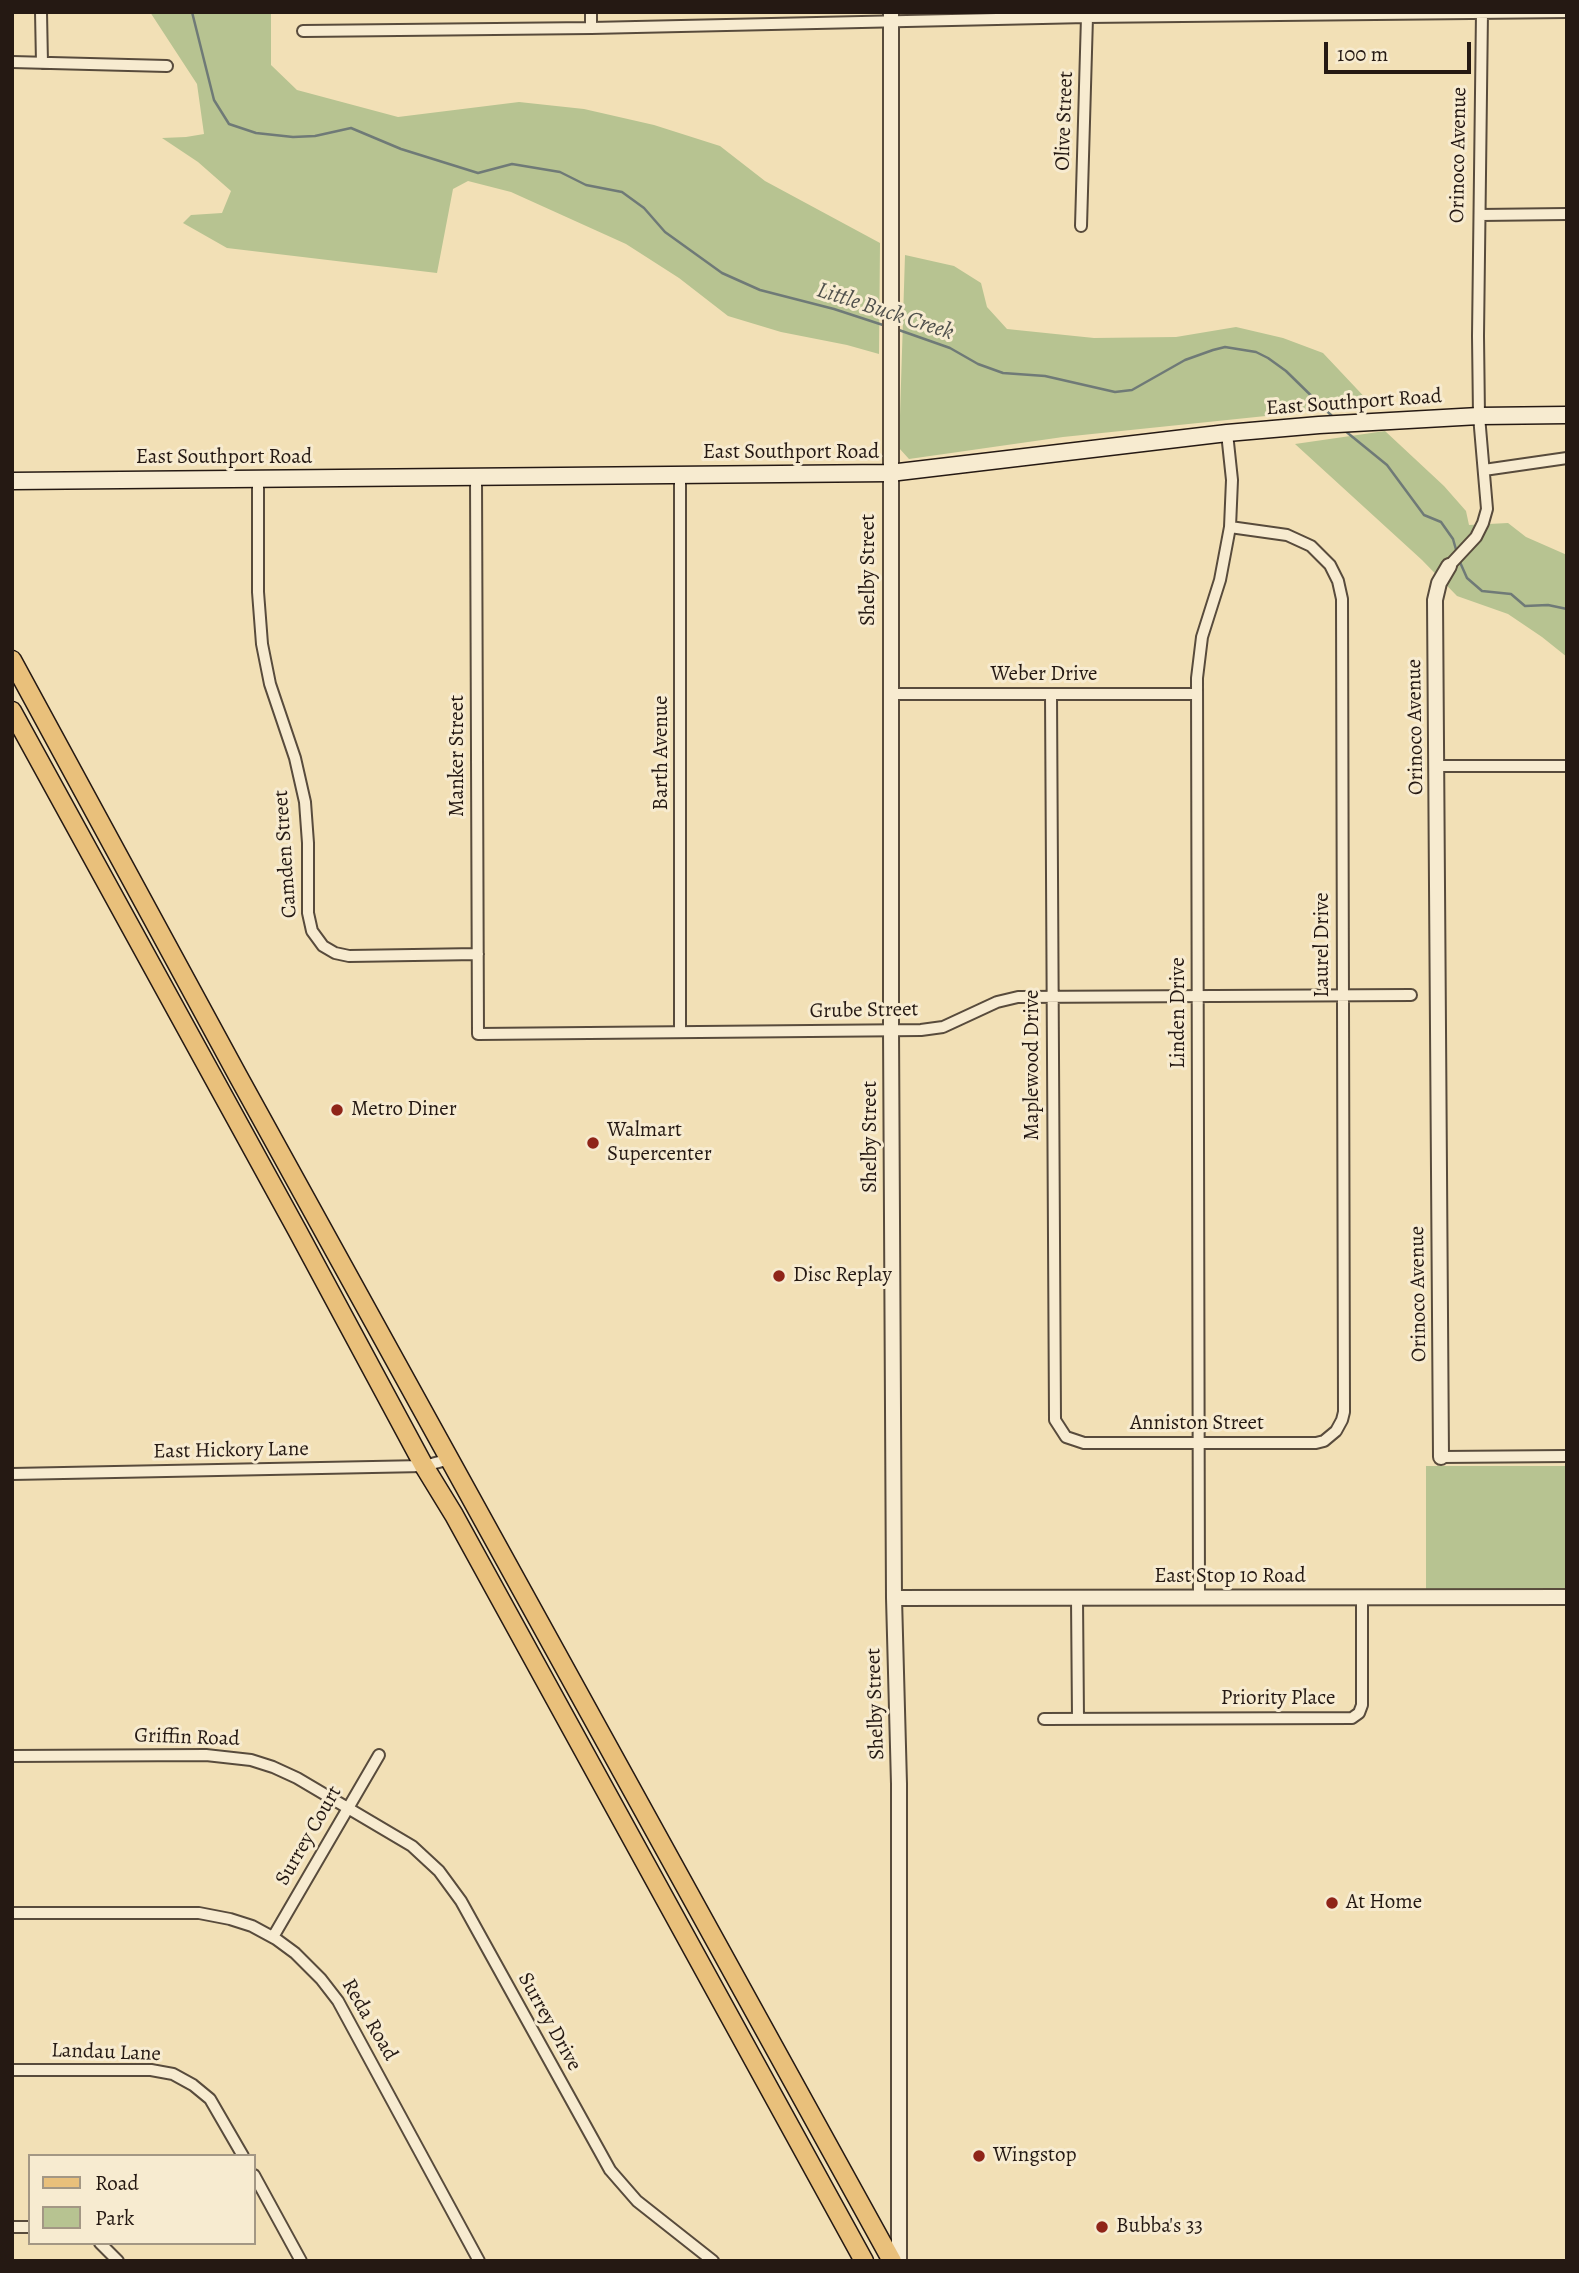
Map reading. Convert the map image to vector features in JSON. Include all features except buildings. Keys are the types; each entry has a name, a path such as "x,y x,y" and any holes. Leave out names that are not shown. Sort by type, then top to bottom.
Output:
{"main road":[{"name":"East Southport Road","path":"12,481 890,473 1227,433 1320,425 1479,416 1567,415"},
{"path":"12,660 892,2261"},
{"path":"12,711 424,1466 454,1515 864,2261"}],"street":[{"path":"41,12 42,63"},
{"path":"591,12 591,28"},
{"path":"303,31 591,28 891,16 1087,17 1567,12"},
{"name":"Orinoco Avenue","path":"1441,1457 1436,600 1439,583 1449,566 1476,537 1486,512 1479,416 1478,336 1482,13"},
{"name":"Shelby Street","path":"891,16 891,1029 894,1598 899,1784 899,2261"},
{"name":"Olive Street","path":"1081,226 1087,17"},
{"path":"12,62 167,66"},
{"path":"1480,215 1567,214"},
{"name":"Linden Drive","path":"1199,1598 1197,694 1200,646 1220,580 1230,527 1232,486 1227,433"},
{"path":"1484,470 1567,458"},
{"name":"Barth Avenue","path":"680,1032 681,474"},
{"name":"Manker Street","path":"476,477 478,1034"},
{"name":"Camden Street","path":"258,478 258,592 262,644 270,684 295,758 305,802 308,913 312,931 323,946 335,953 349,956 478,954"},
{"name":"Laurel Drive","path":"1230,527 1300,539 1327,562 1340,590 1343,1412 1340,1425 1332,1435"},
{"name":"Weber Drive","path":"890,694 1197,694"},
{"name":"Maplewood Drive","path":"1051,694 1053,1413 1063,1433"},
{"path":"1437,766 1567,766"},
{"name":"Grube Street","path":"478,1034 904,1031 935,1029 1004,999 1018,997 1411,995"},
{"name":"Anniston Street","path":"1063,1433 1071,1440 1084,1443 1316,1443 1332,1435"},
{"path":"1441,1457 1567,1456"},
{"name":"East Hickory Lane","path":"12,1474 424,1466 450,1459"},
{"name":"East Stop 10 Road","path":"894,1598 1567,1597"},
{"path":"1077,1598 1078,1719"},
{"name":"Priority Place","path":"1044,1719 1352,1718 1358,1714 1362,1705 1362,1598"},
{"name":"Surrey Court","path":"272,1937 379,1755"},
{"name":"Griffin Road","path":"12,1756 225,1756 251,1760 277,1769 348,1808"},
{"name":"Surrey Drive","path":"348,1808 412,1846 448,1881 461,1900 602,2159 637,2201 713,2261"},
{"name":"Reda Road","path":"12,1913 190,1912 230,1919 272,1937 309,1965 338,2001 479,2261"},
{"name":"Landau Lane","path":"12,2070 151,2070 173,2074 210,2099 242,2154"},
{"path":"256,2179 301,2261"},
{"path":"102,2245 118,2261"}],"green space":[{"path":"150,12 271,12 271,65 297,90 398,117 519,102 584,109 654,125 720,146 765,181 880,243 879,354 781,332 728,316 679,278 626,244 511,192 468,181 453,189 437,273 227,248 183,223 191,215 222,213 231,191 198,162 162,138 204,134 197,84"},
{"path":"905,255 954,266 981,283 987,307 1007,329 1094,338 1176,337 1236,327 1283,338 1323,353 1372,405 1063,437 909,459 899,448"},
{"path":"1385,431 1444,486 1466,511 1469,525 1508,523 1526,537 1567,555 1567,657 1508,614 1457,596 1422,560 1295,444"},
{"path":"1426,1466 1567,1466 1567,1590 1426,1590"}],"waterway":[{"name":"Little Buck Creek","path":"192,12 214,100 229,124 256,133 293,137 315,136 351,128 401,149 478,173 512,164 560,172 586,185 622,192 644,208 665,232 722,273 760,290 886,326"},
{"name":"Little Buck Creek","path":"896,329 950,348 978,364 1003,373 1045,376 1115,392 1132,390 1185,360 1213,350 1225,347 1256,352 1286,371 1333,417"},
{"name":"Little Buck Creek","path":"1344,430 1387,465 1424,515 1441,522 1453,539 1457,553"},
{"name":"Little Buck Creek","path":"1459,560 1467,578 1482,591 1511,594 1525,606 1548,605 1567,609"}],"place":[{"name":"Metro Diner","path":"337,1110"},
{"name":"Walmart Supercenter","path":"593,1143"},
{"name":"Disc Replay","path":"779,1276"},
{"name":"At Home","path":"1332,1903"},
{"name":"Wingstop","path":"979,2156"},
{"name":"Bubba's 33","path":"1102,2227"}]}
